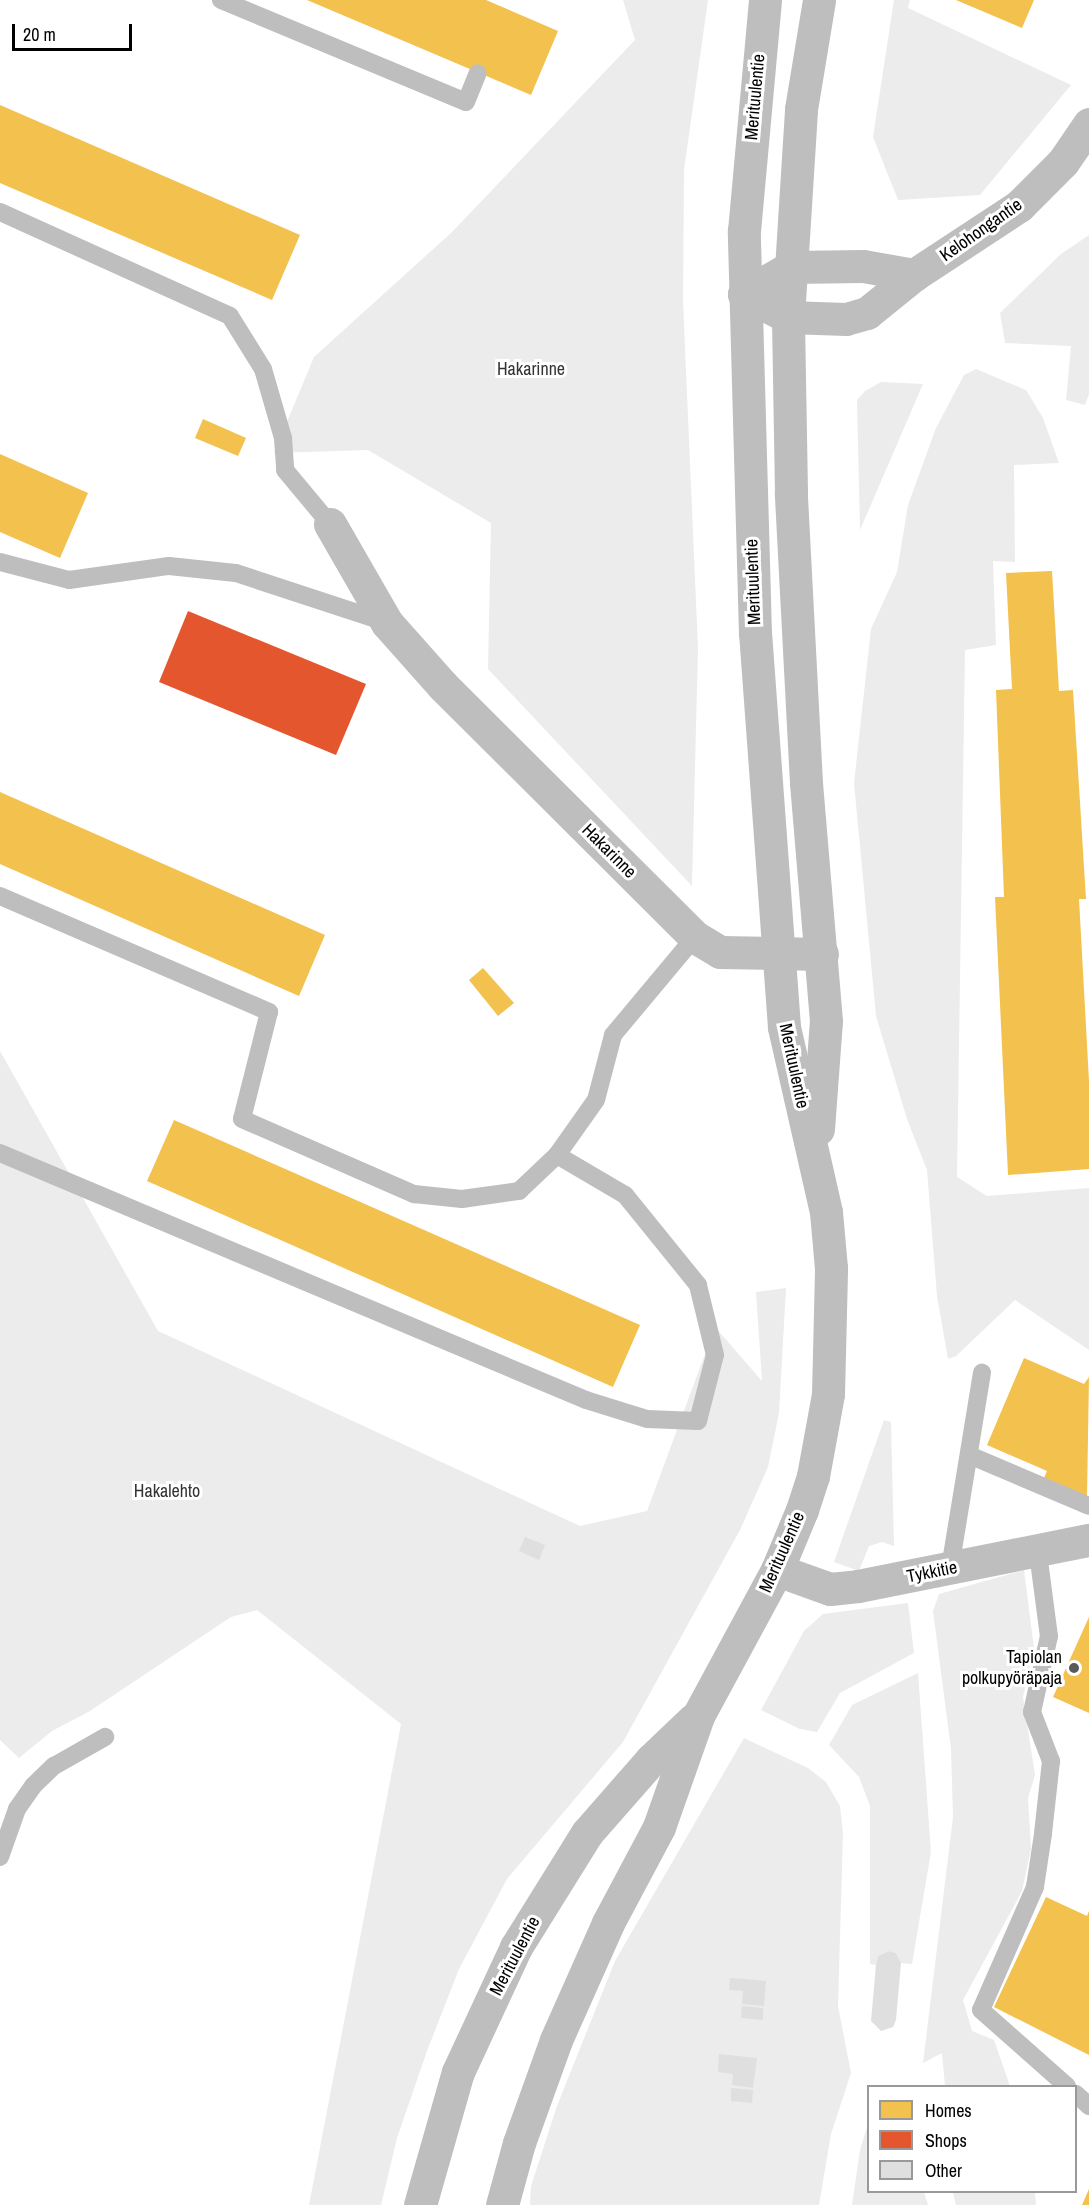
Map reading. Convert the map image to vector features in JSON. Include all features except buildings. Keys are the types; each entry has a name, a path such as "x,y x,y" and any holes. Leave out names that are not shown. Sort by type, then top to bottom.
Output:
{"main road":[{"name":"Merituulentie","path":"502,2205 519,2143 556,2040 608,1923 659,1827 698,1716 777,1570 813,1476 828,1394 831,1268 816,1161 784,1027 755,634 744,231 765,0"},
{"name":"Merituulentie","path":"816,1161 826,1021 806,783 793,538 788,317 801,109 819,0"},
{"name":"Kelohongantie","path":"744,294 788,317 846,319 867,313 914,275 1019,206 1063,162 1089,124"},
{"path":"744,294 791,267 863,266 914,275"},
{"name":"Hakarinne","path":"330,524 387,623 443,686 695,937 720,951 778,956 822,954"},
{"name":"Tykkitie","path":"777,1570 830,1589 1038,1552 1089,1540"},
{"name":"Merituulentie","path":"420,2205 458,2072 516,1947 587,1833 651,1760 698,1716"}],"lane":[{"path":"221,0 466,102 478,73"},
{"path":"0,212 230,316 263,369 283,438 285,470 330,524"},
{"path":"0,562 69,580 169,566 236,573 387,623"},
{"path":"0,896 269,1012 242,1119 414,1194 462,1199 519,1191 557,1155 596,1100 613,1035 695,937"},
{"path":"0,1153 586,1400 647,1419 698,1421 715,1355 698,1285 625,1195 557,1155"},
{"path":"950,1568 982,1373"},
{"path":"969,1455 1089,1506"},
{"path":"1038,1552 1049,1636 1032,1712 1051,1761 1043,1834 1035,1887 981,2010 1066,2085"},
{"path":"0,1857 17,1809 34,1785 54,1766 105,1737"},
{"path":"1077,2095 1089,2106"}],"green space":[{"name":"Hakarinne","path":"623,0 708,0 684,170 683,301 698,648 692,886 488,669 491,523 368,450 274,453 314,357 452,232 635,40"},
{"path":"894,0 910,0 908,8 1071,85 980,195 898,200 873,137"},
{"path":"1089,235 1089,394 1085,405 1066,400 1071,346 1005,343 1000,313 1061,254"},
{"path":"976,369 1026,390 1043,418 1059,463 1014,465 1015,562 993,561 996,645 965,650 957,1177 987,1196 1089,1188 1089,1350 1015,1300 956,1356 948,1359 937,1296 927,1170 907,1119 876,1016 854,783 871,629 897,572 908,505 936,428 964,375"},
{"path":"881,382 923,384 860,530 857,400 865,391"},
{"name":"Hakalehto","path":"0,1051 158,1331 580,1526 647,1511 715,1327 762,1381 756,1292 786,1288 779,1413 768,1467 740,1530 623,1742 507,1879 459,1969 397,2138 381,2205 309,2205 401,1724 257,1610 231,1617 90,1711 52,1731 19,1758 0,1740"},
{"path":"884,1420 891,1422 894,1546 882,1542 869,1546 859,1571 834,1562"},
{"path":"1024,1570 1034,1648 1023,1697 1035,1775 1028,1798 1031,1849 1022,1891 963,2000 972,2031 994,2040 1010,2085 945,2085 942,2053 923,2063 953,1817 951,1749 933,1611 939,1594"},
{"path":"908,1603 914,1653 840,1693 817,1732 800,1729 761,1710 804,1631 823,1614"},
{"path":"918,1673 931,1852 912,1964 901,1963 896,1953 889,1951 878,1956 876,1965 870,1964 870,1806 859,1777 829,1745 852,1705"},
{"path":"744,1738 808,1768 826,1782 840,1806 843,1833 838,2006 851,2073 831,2134 819,2205 530,2205 531,2186 557,2106 615,1961"},
{"path":"867,2127 867,2193 924,2193 928,2205 852,2205 860,2150"},
{"path":"953,2193 1035,2193 1036,2205 956,2205"}],"place":[{"name":"Tapiolan polkupyöräpaja","path":"1074,1668"}]}
